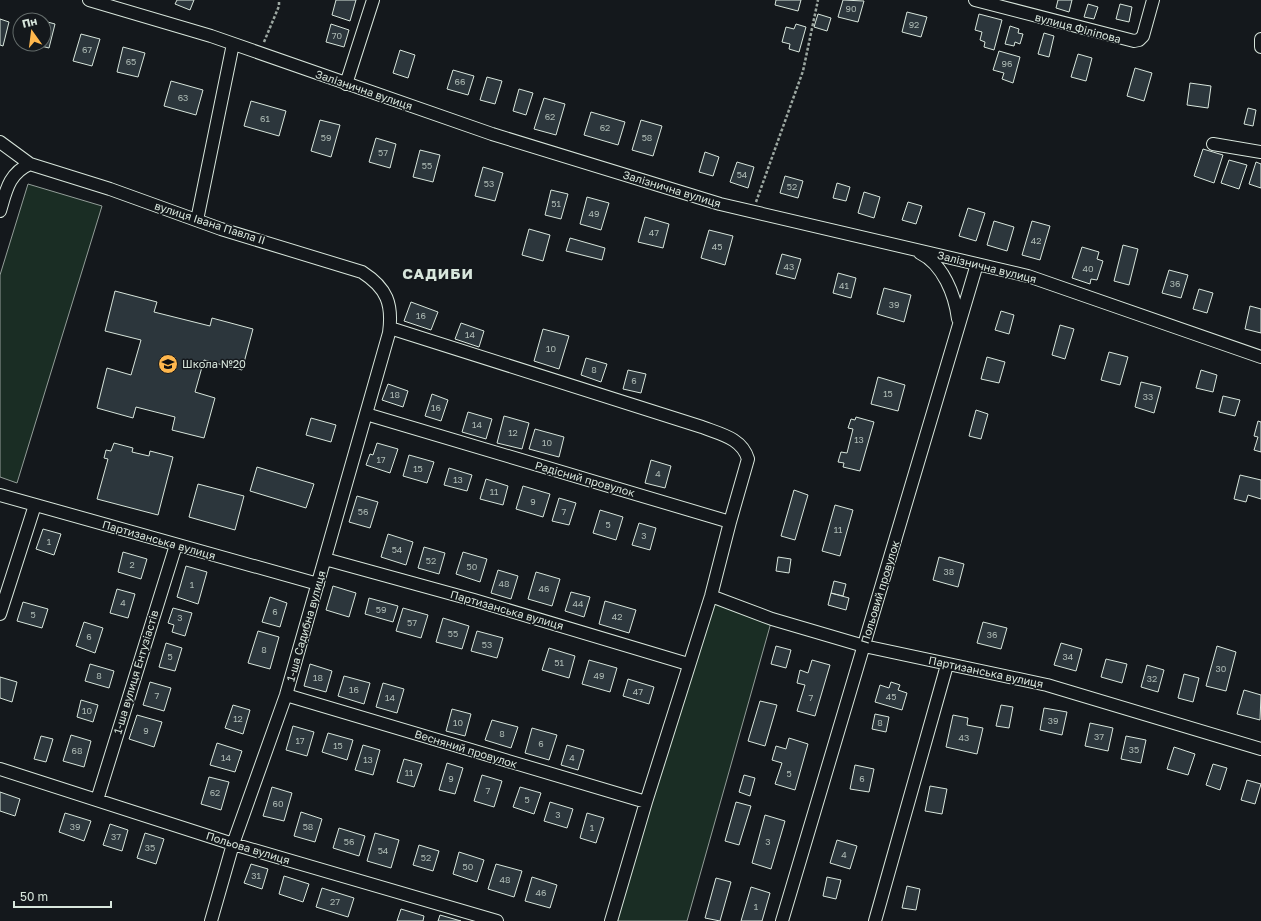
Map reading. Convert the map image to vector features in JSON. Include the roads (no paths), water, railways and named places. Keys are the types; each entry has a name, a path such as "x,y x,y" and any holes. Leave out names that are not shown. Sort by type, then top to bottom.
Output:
{"street":[{"name":"Залізнична вулиця","path":"89,0 233,44 492,134 720,204 1028,276 1261,357"},
{"path":"346,84 373,0"},
{"name":"вулиця Філіпова","path":"975,0 1134,42 1140,40 1143,36 1153,0"},
{"path":"1261,39 1261,48"},
{"path":"196,220 233,44"},
{"name":"вулиця Івана Павла II","path":"0,142 30,164 110,189 196,220 362,272 374,280 387,300 391,314 390,328"},
{"path":"1213,144 1261,152"},
{"path":"0,211 10,180 20,168 30,164"},
{"path":"909,247 928,256 938,269 956,303 959,324"},
{"name":"Польовий провулок","path":"782,921 977,264"},
{"path":"390,328 702,427 737,441 746,451 748,459 711,596 688,664 611,921"},
{"name":"1-ша Садибна вулиця","path":"211,921 233,844 286,695 390,328"},
{"name":"Радісний провулок","path":"366,414 730,522"},
{"name":"Партизанська вулиця","path":"0,495 318,584"},
{"path":"0,614 35,505"},
{"name":"1-ша вулиця Ентузіастів","path":"97,800 176,545"},
{"name":"Партизанська вулиця","path":"325,559 474,600 688,664"},
{"name":"Партизанська вулиця","path":"711,596 772,619 864,646 947,665 1047,685 1261,749"},
{"path":"875,921 947,665"},
{"name":"Весняний провулок","path":"286,695 646,802"},
{"name":"Польова вулиця","path":"0,769 233,844 497,921"}],"place":[{"name":"Школа №20","path":"168,364"}],"district":[{"name":"САДИБИ","path":"438,274"}]}
